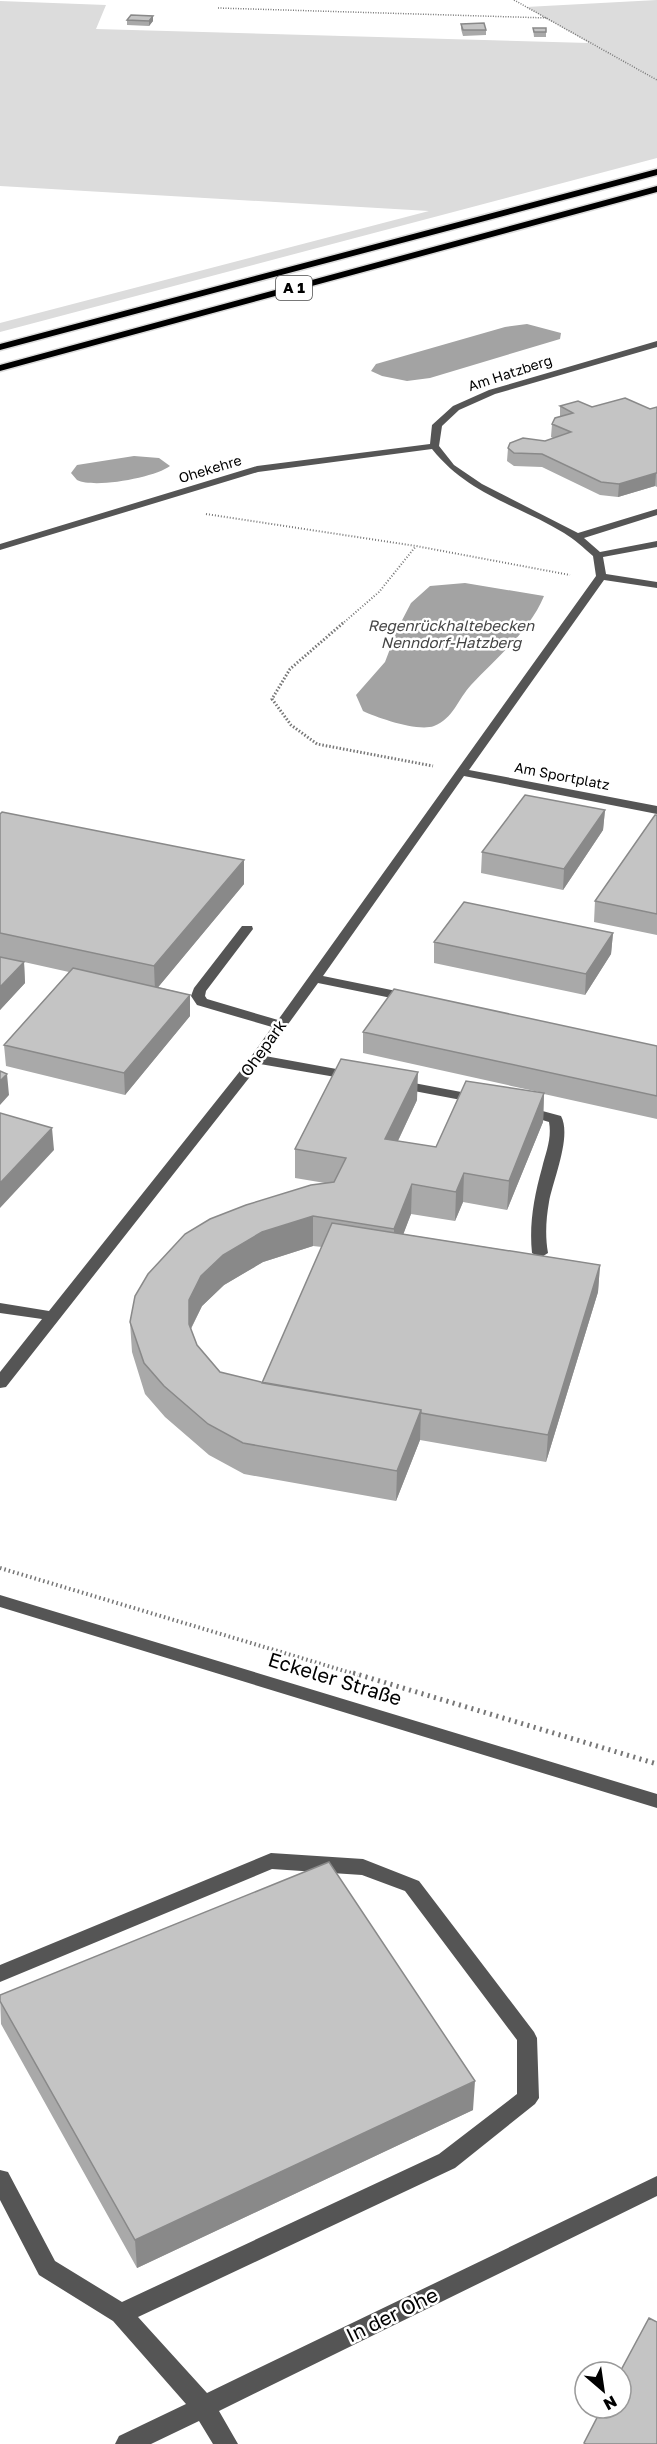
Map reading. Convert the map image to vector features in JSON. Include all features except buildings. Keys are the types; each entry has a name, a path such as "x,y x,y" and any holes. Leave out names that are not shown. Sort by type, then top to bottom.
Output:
{"highway":[{"name":"A 1","path":"0,347 657,172"},
{"name":"A 1","path":"0,368 657,189"}],"street":[{"name":"Am Hatzberg","path":"435,446 437,425 456,408 492,392 657,344"},
{"path":"435,446 451,467 479,486 577,537 598,555 601,576 460,772"},
{"name":"Ohekehre","path":"0,547 257,469 435,446"},
{"path":"577,537 657,512"},
{"path":"598,555 657,544"},
{"path":"601,576 657,585"},
{"name":"Am Sportplatz","path":"460,772 657,810"},
{"name":"Ohepark","path":"0,1383 256,1059 460,772"},
{"path":"247,929 199,991 198,996 202,1002 280,1025"},
{"path":"314,978 423,1000"},
{"path":"256,1059 495,1102"},
{"path":"514,1107 556,1119 560,1130 542,1212 539,1231 540,1253"},
{"path":"0,1308 53,1316"},
{"name":"Eckeler Straße","path":"0,1601 657,1801"},
{"path":"0,1974 271,1861 363,1867 412,1887 527,2038 528,2098 447,2161 122,2313"},
{"path":"0,2179 47,2268 122,2313 204,2407 226,2444"},
{"name":"In der Ohe","path":"128,2444 657,2186"}],"path":[{"path":"514,0 657,80"},
{"path":"218,8 548,18"},
{"path":"206,514 416,546 564,575 601,576"},
{"path":"416,546 378,592 290,669 272,699 291,725 317,744 460,772"},
{"path":"0,1568 657,1764"}],"shaded area":[{"path":"657,0 657,158 0,332 0,323 429,211 0,186 0,1 106,5 96,29 589,43 526,7"}],"water":[{"path":"527,324 561,333 560,339 430,378 407,381 382,376 371,371 376,364 505,327"},
{"path":"134,456 159,458 170,466 139,478 97,483 77,480 71,473 77,465"},
{"name":"Regenrückhaltebecken Nenndorf-Hatzberg","path":"465,583 544,596 521,633 466,690 451,714 441,723 427,727 408,726 363,711 356,695 385,662 398,628 411,603 430,586"}]}
